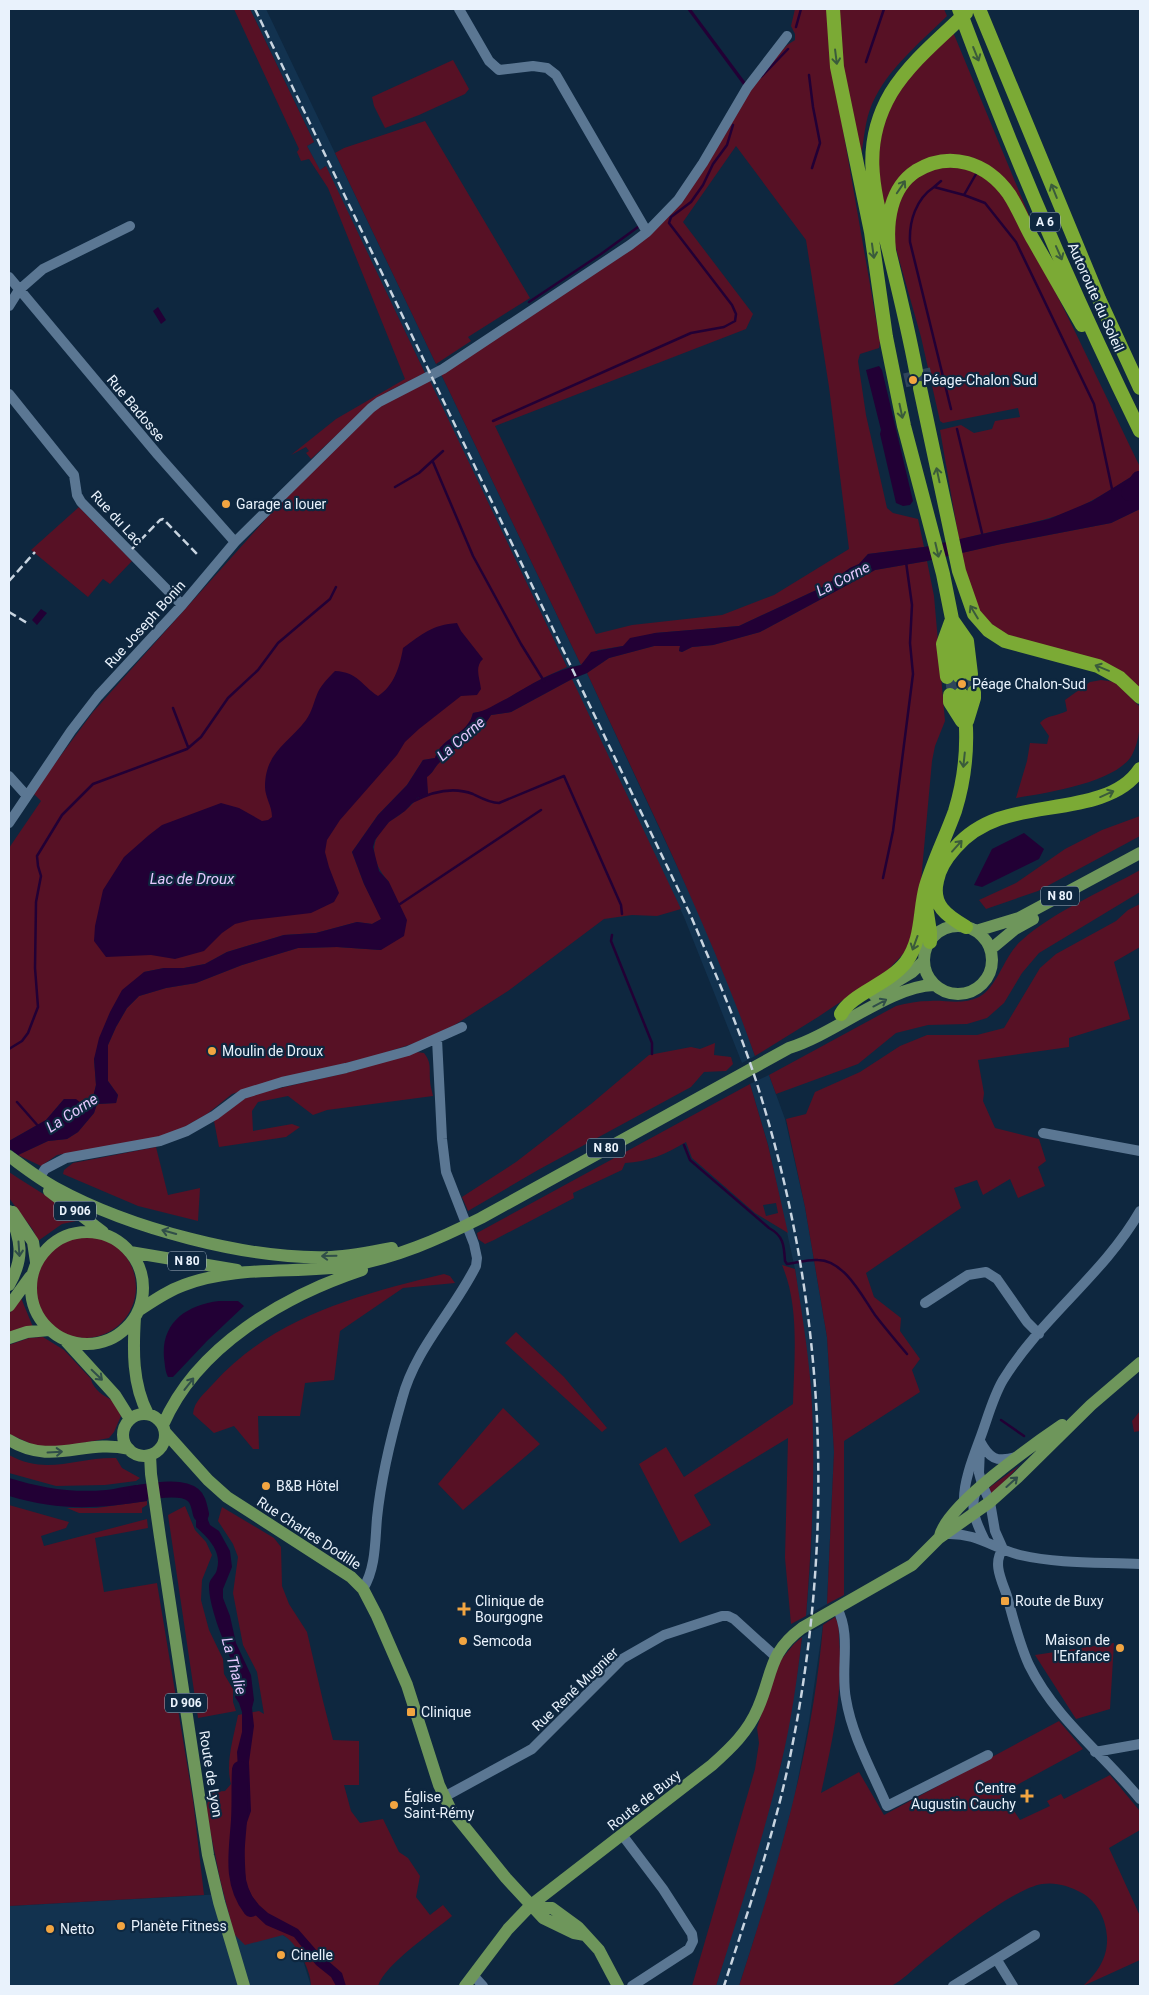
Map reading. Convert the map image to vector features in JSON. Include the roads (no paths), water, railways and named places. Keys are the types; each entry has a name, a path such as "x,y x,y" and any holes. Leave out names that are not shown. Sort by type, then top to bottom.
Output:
{"highway":[{"path":"833,9 837,67 871,232 886,337 904,426 931,526 952,619 959,676"},
{"name":"Autoroute du Soleil","path":"958,9 1020,165 1140,431"},
{"path":"917,371 889,250 878,214 872,157 875,133 881,113 895,87 962,9"},
{"path":"871,232 867,155 873,117 894,79 923,46 970,9"},
{"name":"Autoroute du Soleil","path":"979,9 1098,299 1140,388"},
{"path":"889,250 888,231 892,206 902,186 911,175 928,165 947,160 968,162 987,172 998,181 1009,195 1126,402"},
{"path":"920,388 959,571 974,614 996,636 1019,646 1098,666 1120,678 1140,697"},
{"path":"841,1014 846,1005 883,983 897,972 915,946 926,885 955,809 963,769 966,727 961,694"},
{"path":"971,929 948,917 942,911 935,891 937,879 945,862 965,838 980,827 1006,816 1102,797 1127,783 1140,769"},
{"path":"924,895 929,920 930,942"}],"main road":[{"name":"N 80","path":"971,929 1019,918 1140,853"},
{"name":"N 80","path":"991,949 1015,929 1140,860"},
{"path":"956,926 971,929 982,936 991,949 991,969 987,979 976,989 962,994 952,994 934,985 925,969 926,951 936,934 945,929 956,926"},
{"name":"N 80","path":"789,1048 803,1036 912,972 924,961"},
{"name":"N 80","path":"136,1314 170,1291 183,1285 209,1278 244,1272 300,1271 340,1267 381,1259 429,1243 481,1218 775,1055 807,1042 890,998 923,985 934,985"},
{"path":"11,1161 87,1204 141,1224 206,1242 246,1250 330,1257 360,1254 416,1243 429,1243"},
{"name":"D 906","path":"11,1161 106,1235"},
{"path":"9,1206 33,1242 36,1262"},
{"path":"9,1211 18,1237 20,1257 17,1270 9,1285"},
{"path":"9,1306 31,1275 36,1262 51,1244 60,1238 83,1231 106,1235 115,1239 130,1252 137,1262 143,1287 142,1299 136,1314 128,1326 109,1339 86,1344 64,1339"},
{"name":"N 80","path":"130,1252 212,1264 244,1272"},
{"path":"9,1440 22,1447 39,1452 110,1446 151,1454 164,1442 165,1429 172,1408 197,1373 219,1350 259,1319 301,1294 405,1252"},
{"path":"31,1275 30,1287 35,1311 49,1330 64,1339 111,1389 130,1419"},
{"path":"136,1314 133,1355 140,1396 148,1414"},
{"path":"9,1338 27,1332 49,1330"},
{"name":"Route de Buxy","path":"465,1986 508,1929 531,1905 623,1836 712,1765 738,1741 759,1707 776,1657 788,1639 802,1628 912,1565 943,1536 990,1502 1091,1405 1140,1363"},
{"name":"Route de Buxy","path":"943,1536 941,1529 979,1488 1018,1457 1091,1405"},
{"path":"129,1449 123,1434 126,1424 130,1419 141,1414 148,1414 154,1416 165,1429"},
{"name":"Rue Charles Dodille","path":"165,1429 208,1480 235,1504 351,1577 363,1589 378,1616 407,1685 444,1797 457,1819 531,1905"},
{"name":"Rue Charles Dodille","path":"151,1454 173,1453 192,1461"},
{"name":"Route de Lyon","path":"151,1454 151,1476 208,1855 219,1902 244,1986"},
{"path":"531,1905 552,1908 578,1927 599,1950 618,1986"}],"street":[{"path":"459,9 489,61 499,70 533,66 547,68 556,75 646,232"},
{"name":"Rue Joseph Bonin","path":"9,823 83,715 182,605 235,542 379,402 443,369 630,246 678,200 703,163 747,88 787,36"},
{"path":"9,306 19,290 43,269 130,226"},
{"name":"Rue Badosse","path":"9,277 182,484 235,542"},
{"name":"Rue du Lac","path":"9,394 74,475 77,496 80,502 182,605"},
{"path":"9,776 27,796"},
{"path":"39,1178 45,1169 66,1158 160,1141 187,1131 215,1115 243,1094 282,1082 392,1056 437,1039 462,1027"},
{"path":"363,1589 369,1575 375,1548 382,1488 407,1380 428,1342 476,1266 477,1258 474,1244 446,1172 442,1139 437,1039"},
{"path":"1043,1133 1140,1151"},
{"path":"964,1502 964,1490 979,1440 991,1404 1003,1380 1020,1356 1103,1262 1140,1211"},
{"path":"926,1303 968,1275 986,1272 997,1279 1027,1322 1039,1334"},
{"path":"979,1440 987,1453 996,1459 1006,1460 1018,1457"},
{"path":"979,1440 979,1488 973,1497 973,1513 985,1540"},
{"path":"979,1488 990,1502 996,1531 1003,1549"},
{"path":"943,1536 969,1535 1003,1549 1038,1558 1140,1564"},
{"path":"1003,1549 998,1557 998,1564 1028,1663 1053,1704 1140,1799"},
{"path":"837,1608 845,1631 844,1682 849,1714 857,1738 887,1806 988,1755"},
{"name":"Rue René Mugnier","path":"444,1797 532,1750 622,1659 652,1641 678,1629 722,1616 728,1616 734,1619 776,1657"},
{"path":"1095,1752 1140,1744"},
{"path":"623,1836 663,1889 692,1934 693,1941 689,1949 632,1986"},
{"path":"953,1986 998,1960 1035,1935"},
{"path":"998,1960 1013,1986"},
{"path":"473,1975 482,1986"}],"water":[{"path":"687,9 691,9 746,83 744,86"},
{"path":"158,307 166,320 161,324 153,311"},
{"path":"879,366 882,370 913,501 910,505 903,506 896,503 880,434 881,430 866,370"},
{"path":"1134,475 1140,490 1140,509 1111,523 875,570 760,632 713,645 692,647 682,652 679,651 680,646 654,646 609,658 587,673 572,679 511,712 491,715 474,735 437,765 427,777 428,794 417,798 405,811 389,822 375,840 373,847 379,871 389,882 407,920 404,936 381,950 337,947 298,948 242,965 196,983 166,988 139,996 127,1008 108,1045 108,1081 118,1095 116,1103 97,1104 94,1113 78,1132 67,1139 48,1141 18,1155 9,1148 9,1141 46,1120 64,1099 76,1099 81,1103 93,1097 96,1085 94,1059 99,1038 122,990 144,972 205,964 227,952 284,935 316,933 357,922 372,924 381,919 364,884 352,852 378,815 407,785 423,760 435,758 438,750 443,745 466,727 473,713 483,711 552,674 581,665 591,652 623,646 630,638 655,633 739,626 825,586 850,568 859,564 868,554 924,547 1049,519 1092,501"},
{"path":"41,609 47,613 37,625 32,620"},
{"name":"Lac de Droux","path":"457,623 483,659 478,669 481,689 477,695 461,696 405,742 397,755 340,820 327,840 325,852 339,893 334,902 311,913 251,920 235,924 222,933 204,951 175,959 151,955 106,957 94,941 95,926 103,890 124,857 162,825 221,803 239,808 262,821 268,820 272,817 265,787 269,765 279,749 306,720 318,692 330,676 335,671 354,676 378,696 384,692 392,681 400,662 403,648 434,628"},
{"path":"1024,833 1044,849 1039,859 982,887 974,885 992,849"},
{"path":"238,1301 244,1306 173,1377 168,1377 165,1366 164,1346 171,1326 186,1312 207,1303"},
{"path":"9,1478 33,1485 81,1491 145,1485 147,1501 94,1507 44,1504 9,1496"},
{"path":"160,1482 190,1485 186,1496 177,1494 162,1496"},
{"path":"196,1489 203,1497 210,1525 219,1531 230,1551 232,1567 223,1589 223,1598 230,1616 236,1643 251,1675 254,1700 252,1708 254,1726 249,1762 251,1811 244,1831 246,1884 259,1905 268,1913 298,1929 318,1952 342,1973 346,1986 336,1986 331,1977 316,1965 294,1937 266,1925 250,1910 241,1895 237,1875 235,1846 240,1805 237,1752 242,1732 242,1712 235,1697 237,1690 234,1669 218,1625 209,1590 209,1583 216,1571 218,1556 213,1545 196,1527 196,1514 192,1499"}],"waterway":[{"path":"796,27 801,9"},
{"path":"866,62 884,9"},
{"path":"761,77 788,49"},
{"path":"809,75 820,143 812,168"},
{"path":"493,421 691,333 724,327 735,321 736,314 732,305 669,223 671,217 691,202 703,185 713,164 727,145 733,125"},
{"path":"941,181 934,187 964,195 976,174"},
{"path":"934,187 918,204 912,219 910,242 951,409"},
{"path":"964,195 985,203 1016,242 1094,404 1112,489"},
{"path":"529,302 638,227"},
{"path":"957,429 982,533"},
{"path":"395,487 419,473 443,451"},
{"path":"433,462 473,556 521,644 544,681"},
{"name":"La Corne","path":"1129,493 1139,479"},
{"path":"883,878 893,831 913,674 910,643 912,605 906,562"},
{"path":"9,1049 22,1041 28,1033 38,1007 35,968 36,902 41,876 37,856 62,815 93,784 187,749 201,737 228,698 258,670 278,643 330,599 336,587"},
{"path":"173,708 188,747"},
{"path":"412,802 434,793 457,790 499,803 564,776 621,905 622,914"},
{"path":"397,906 541,810"},
{"path":"612,935 611,941 652,1043 652,1054"},
{"path":"17,1102 39,1127"},
{"path":"684,1145 690,1160 778,1234 782,1242 787,1264 818,1260 836,1266 844,1272 875,1315 907,1354"},
{"path":"1001,1420 1024,1436"},
{"name":"La Thalie","path":"137,1493 174,1489 182,1490 193,1495 201,1514"},
{"name":"La Thalie","path":"240,1769 236,1866 240,1888 244,1899 251,1909"}],"tunnel":[{"path":"923,369 927,387"},
{"path":"910,372 914,389"},
{"path":"965,675 967,693"},
{"path":"952,677 954,694"}],"railway":[{"path":"255,9 690,914 729,1006 746,1053 762,1100 784,1181 800,1262 811,1344 817,1427 818,1509 814,1592 804,1675 784,1786 760,1873 724,1986"},
{"path":"132,549 163,519 198,555"},
{"path":"9,581 35,552"},
{"path":"9,612 27,623"}],"place":[{"name":"Péage-Chalon Sud","path":"913,380"},
{"name":"Garage a louer","path":"226,504"},
{"name":"Péage Chalon-Sud","path":"962,684"},
{"name":"Moulin de Droux","path":"212,1051"},
{"name":"B&B Hôtel","path":"266,1486"},
{"name":"Route de Buxy","path":"1005,1601"},
{"name":"Clinique de Bourgogne","path":"464,1609"},
{"name":"Semcoda","path":"463,1641"},
{"name":"Maison de l'Enfance","path":"1120,1648"},
{"name":"Clinique","path":"411,1712"},
{"name":"Centre Augustin Cauchy","path":"1027,1796"},
{"name":"Église Saint-Rémy","path":"394,1805"},
{"name":"Planète Fitness","path":"121,1926"},
{"name":"Netto","path":"50,1929"},
{"name":"Cinelle","path":"281,1955"}]}
